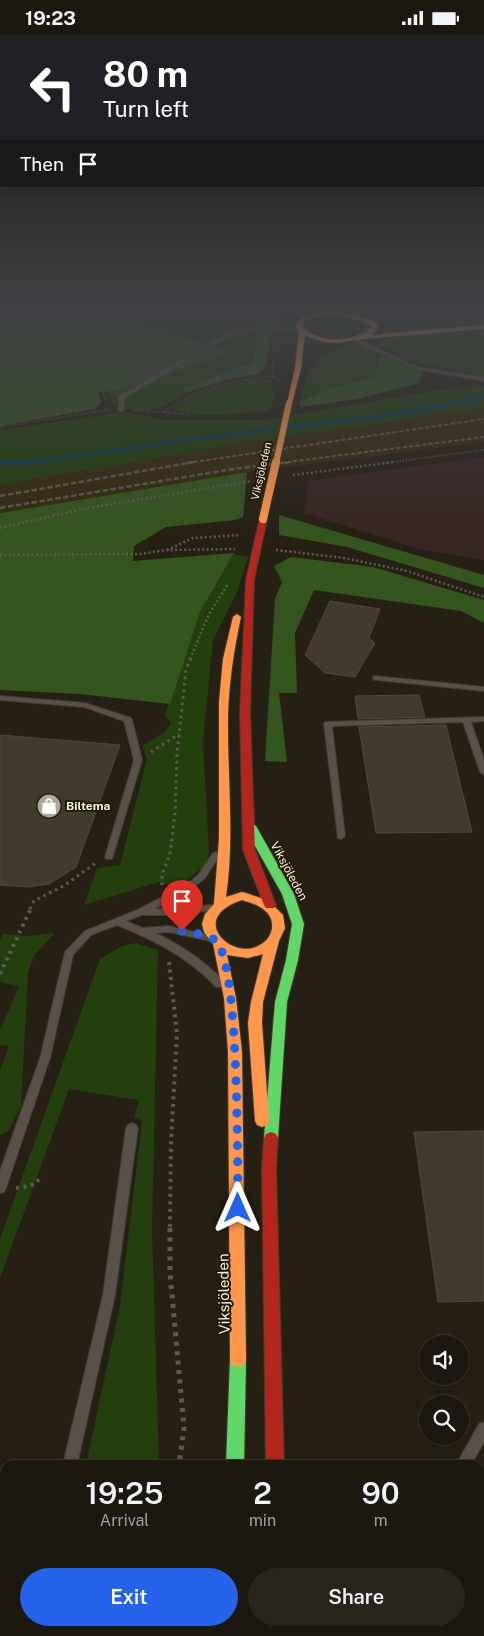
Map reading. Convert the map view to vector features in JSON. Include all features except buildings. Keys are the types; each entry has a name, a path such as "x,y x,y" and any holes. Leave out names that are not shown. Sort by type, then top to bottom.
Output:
{"main road":[{"name":"Viksjöleden","path":"270,905 249,860 247,844 250,826 245,713 250,580 294,384"},
{"name":"Viksjöleden","path":"217,905 226,862 228,835 224,769 226,691 234,625 241,600 250,580"},
{"name":"Viksjöleden","path":"250,826 288,893 298,924 292,960 281,1002 269,1168 275,1460"},
{"path":"249,897 270,905 280,920 280,931 273,941 261,950 250,953 232,951 217,941 209,923 217,905 230,898 249,897"},
{"name":"Viksjöleden","path":"217,941 228,977 236,1051 239,1341 235,1460"},
{"name":"Viksjöleden","path":"269,1168 260,1106 255,1023 257,1002 273,941"}],"lane":[{"path":"121,410 121,397 144,384"},
{"path":"377,679 484,689"},
{"path":"0,698 85,705 128,720 138,760 109,857"},
{"path":"466,719 484,772"},
{"path":"341,836 328,724 484,719"},
{"path":"4,1188 45,1058 68,954 88,933 118,922 178,894 202,876 228,835"},
{"path":"140,912 169,912 217,905"},
{"path":"118,922 169,944 194,960 213,977 231,998"},
{"path":"142,931 169,929 217,941"},
{"path":"71,1460 109,1295 132,1128"},
{"path":"466,1460 484,1429"}],"path":[{"path":"100,384 109,410"},
{"path":"164,412 174,404 218,385 226,384"},
{"path":"0,427 109,410 191,415"},
{"path":"284,476 484,450"},
{"path":"0,528 88,508 253,481"},
{"path":"166,550 180,540 201,536 243,535 241,543"},
{"path":"0,555 141,553 166,550 235,549"},
{"path":"272,549 344,558 407,571 484,597"},
{"path":"162,889 162,875 170,854 175,813 179,735 186,670 209,614 233,576"},
{"path":"138,760 179,735"},
{"path":"0,974 34,901 65,885 90,865 109,857"},
{"path":"168,959 177,1034 171,1141 170,1273 184,1428 180,1460"},
{"path":"4,1188 30,1186 43,1177"}],"shaded area":[{"path":"484,408 484,442 247,472 0,513 0,485 251,442"},
{"path":"484,457 484,560 419,549 304,513 308,481"}],"green space":[{"path":"0,384 137,384 115,391 98,392 101,402 95,409 0,426"},
{"path":"136,384 198,384 182,390 188,392 170,403 161,407 143,410 113,405 107,390 115,391"},
{"path":"195,384 215,384 188,392 181,389"},
{"path":"235,384 272,384 273,398 270,411 206,415 182,412 173,408 195,395"},
{"path":"305,384 355,384 300,402"},
{"path":"349,384 416,384 357,399 300,407 300,402 332,388"},
{"path":"484,386 484,408 251,442 0,485 0,430 117,413 132,413 163,420 264,420 445,389"},
{"path":"247,472 243,517 235,520 166,527 134,546 133,561 234,553 200,612 170,704 80,694 0,690 0,513"},
{"path":"279,515 484,575 484,588 347,547 279,535"},
{"path":"233,554 248,557 237,592 213,640 203,742 209,853 206,865 177,888 159,882 84,905 97,868 120,865 147,759 142,746 165,732 171,723 165,715 200,612"},
{"path":"291,557 373,567 484,600 484,623 461,611 314,590 295,633 297,693 279,693 287,762 265,761 275,599 282,582 274,566"},
{"path":"55,933 34,955 28,973 21,1106 9,1130 0,1135 0,1070 9,1046 0,1045 0,1030 19,986 0,982 0,940 3,934 30,936"},
{"path":"136,943 158,950 152,1229 159,1460 87,1460 120,1306 142,1121 134,1117 139,1100 69,1089 0,1278 0,1239 100,959 122,946"}],"waterway":[{"path":"35,462 0,463 33,462 215,436 383,416 484,397"}],"railway":[{"path":"187,463 484,419"},
{"path":"280,463 484,437"},
{"path":"0,496 194,462"},
{"path":"0,508 233,469 290,462"}],"traffic: fast":[{"path":"250,826 288,894 298,924 292,960 281,1002 271,1138"},
{"path":"235,1460 238,1359"}],"traffic: slow":[{"path":"289,403 294,384"},
{"path":"263,519 289,403"},
{"path":"219,902 225,838 224,702 228,659 237,617"},
{"path":"242,896 265,904 277,915 279,928 274,940 263,949 248,954 232,951 216,940 210,932 208,924 210,917 219,906 242,896"},
{"path":"262,1121 255,1023 257,1002 273,941"},
{"path":"219,944 230,998 235,1052 238,1359"}],"traffic: jam":[{"path":"263,519 250,580 245,713 249,850 270,905"},
{"path":"271,1138 269,1168 275,1460"}],"place":[{"name":"Biltema","path":"49,806"}],"route":[{"path":"182,931 215,939 228,977 235,1041 238,1208"}]}
